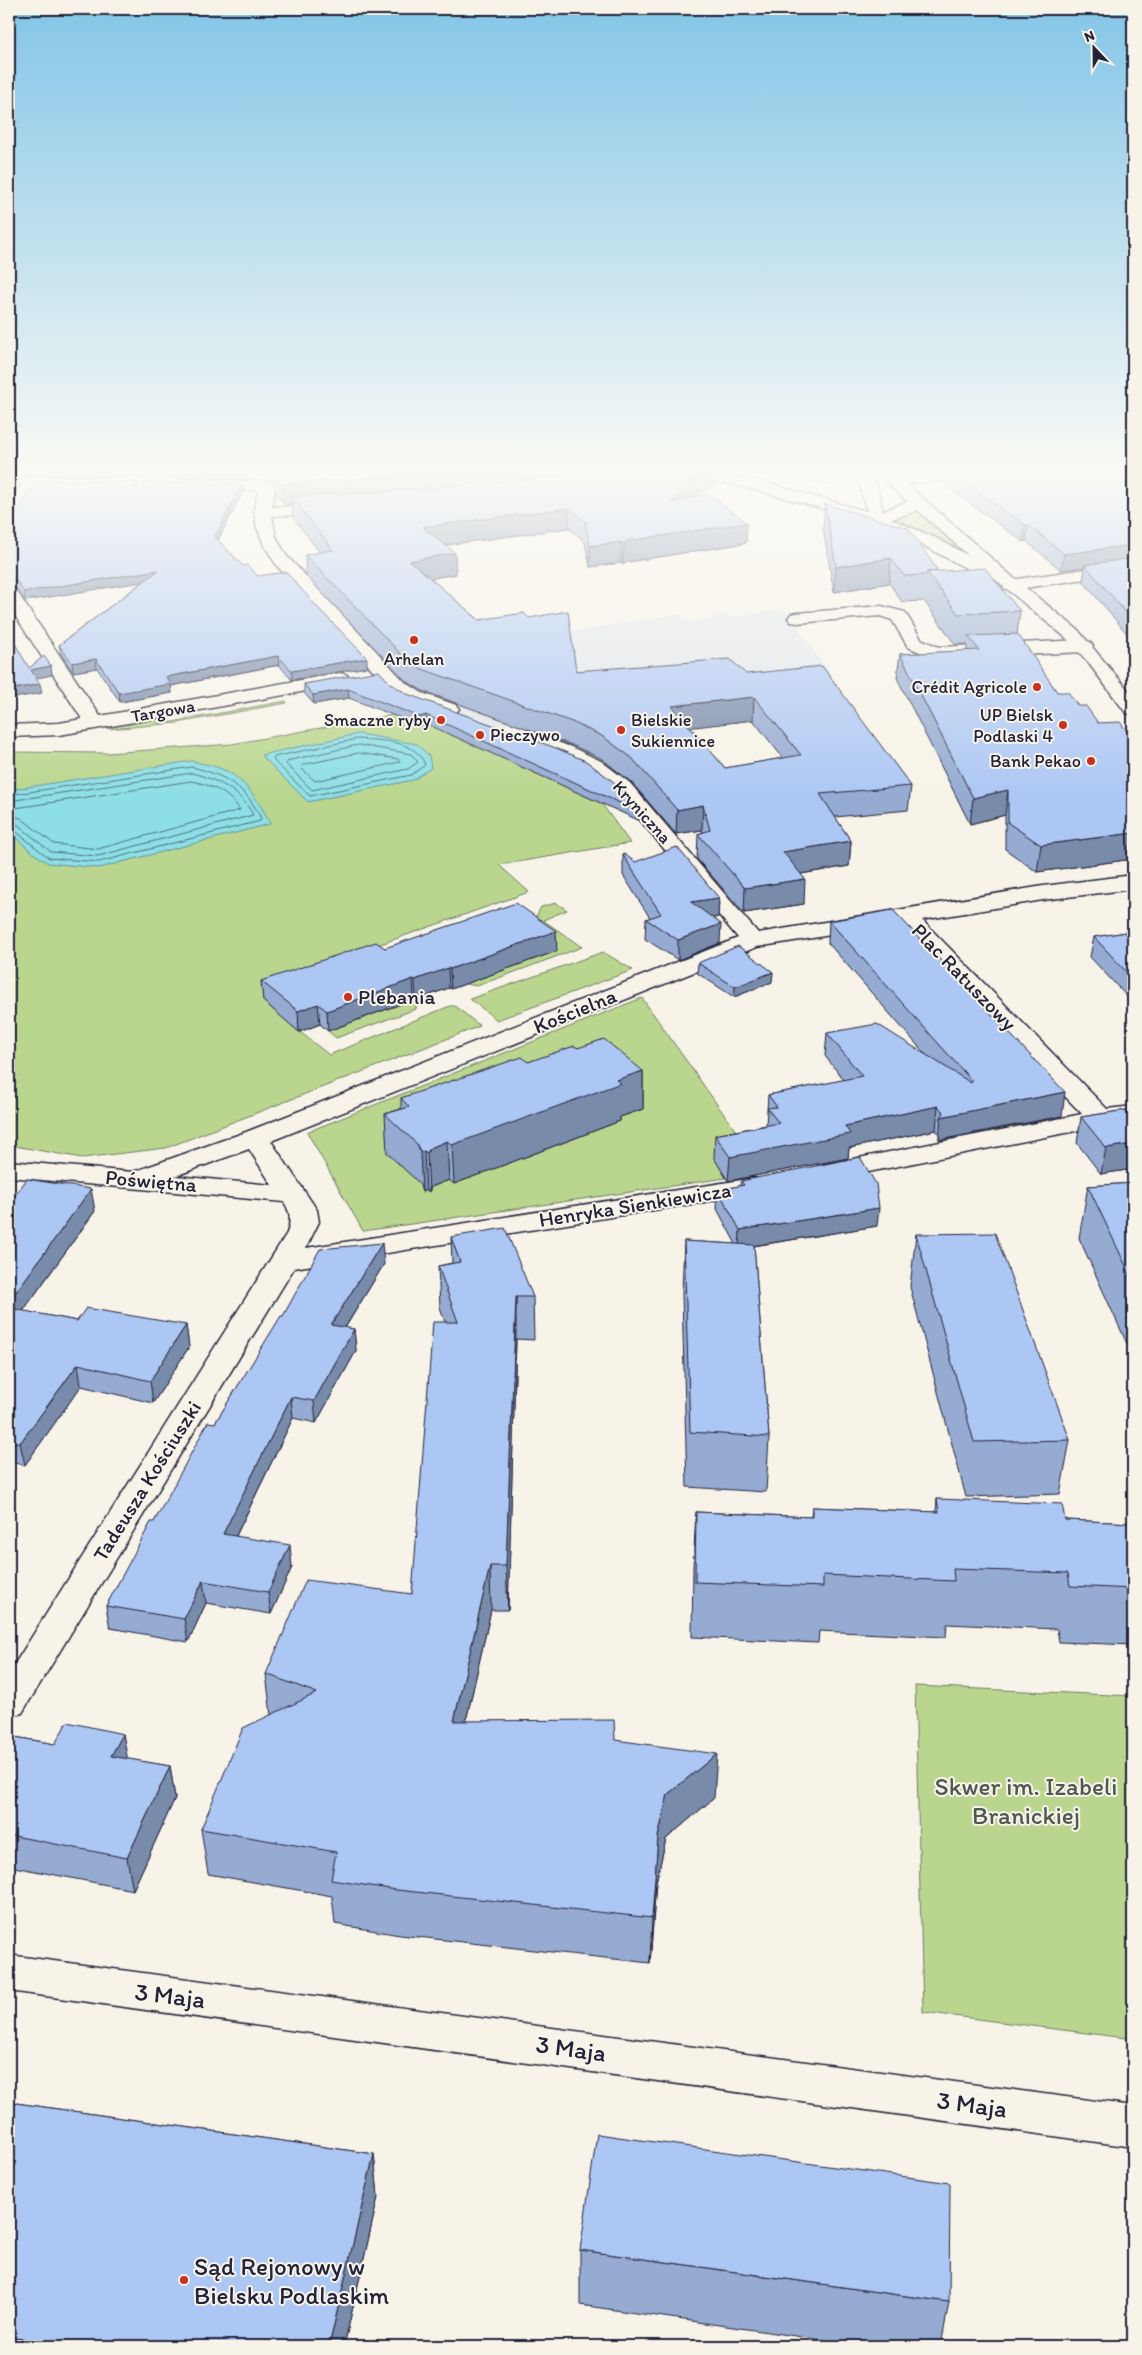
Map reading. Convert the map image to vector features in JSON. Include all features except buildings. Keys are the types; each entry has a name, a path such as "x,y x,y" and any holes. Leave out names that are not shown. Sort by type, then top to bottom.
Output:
{"street":[{"path":"297,579 398,686 415,697 471,717"},
{"path":"1000,579 1011,585 1052,579"},
{"path":"1004,579 1048,612 1084,646 1133,709"},
{"path":"9,593 95,723"},
{"path":"797,618 881,611 899,616 914,643 936,653 1084,646"},
{"name":"Targowa","path":"9,731 59,729 385,671"},
{"name":"Kryniczna","path":"508,730 564,751 594,765 623,787 752,941"},
{"name":"Plac Ratuszowy","path":"904,915 1043,893 1133,882"},
{"name":"Kościelna","path":"136,1180 255,1138 752,941 904,915"},
{"name":"Plac Ratuszowy","path":"904,915 1101,1118"},
{"path":"804,1176 1101,1118 1133,1114"},
{"path":"255,1138 304,1210 305,1222 286,1260"},
{"name":"Poświętna","path":"9,1169 294,1195"},
{"name":"Henryka Sienkiewicza","path":"286,1260 775,1182"},
{"name":"Tadeusza Kościuszki","path":"9,1703 286,1260"},
{"name":"3 Maja","path":"9,1973 526,2042 1133,2127"}],"shaded area":[{"path":"784,609 839,686 493,726 415,697 378,664 447,654 677,614 690,623 716,618 715,616 728,615 730,617"}],"green space":[{"path":"286,701 287,703 177,723 109,729 104,725 151,716 158,723 172,722"},
{"path":"392,715 428,723 599,800 630,843 499,865 529,892 284,978 428,995 416,1000 416,1009 336,1038 320,1024 300,1032 329,1055 450,1006 455,1006 480,1026 166,1148 82,1158 9,1145 9,752 108,753 232,744"},
{"path":"556,903 567,910 543,920 582,947 477,986 466,984 520,925 537,915 541,907"},
{"path":"603,952 633,970 497,1020 470,999"},
{"path":"642,998 764,1171 363,1231 307,1132"},
{"name":"Skwer im. Izabeli Branickiej","path":"915,1686 1133,1696 1133,2039 923,2012"}],"water":[{"path":"358,734 417,744 429,756 431,768 413,780 308,802 261,755"},
{"path":"192,761 219,768 238,779 251,792 270,824 99,868 48,863 33,853 9,832 9,790"}],"place":[{"name":"Arhelan","path":"414,640"},
{"name":"Crédit Agricole","path":"1037,687"},
{"name":"Smaczne ryby","path":"441,720"},
{"name":"UP Bielsk Podlaski 4","path":"1063,725"},
{"name":"Bielskie Sukiennice","path":"621,730"},
{"name":"Pieczywo","path":"480,735"},
{"name":"Bank Pekao","path":"1091,761"},
{"name":"Plebania","path":"348,997"},
{"name":"Sąd Rejonowy w Bielsku Podlaskim","path":"184,2280"}]}
